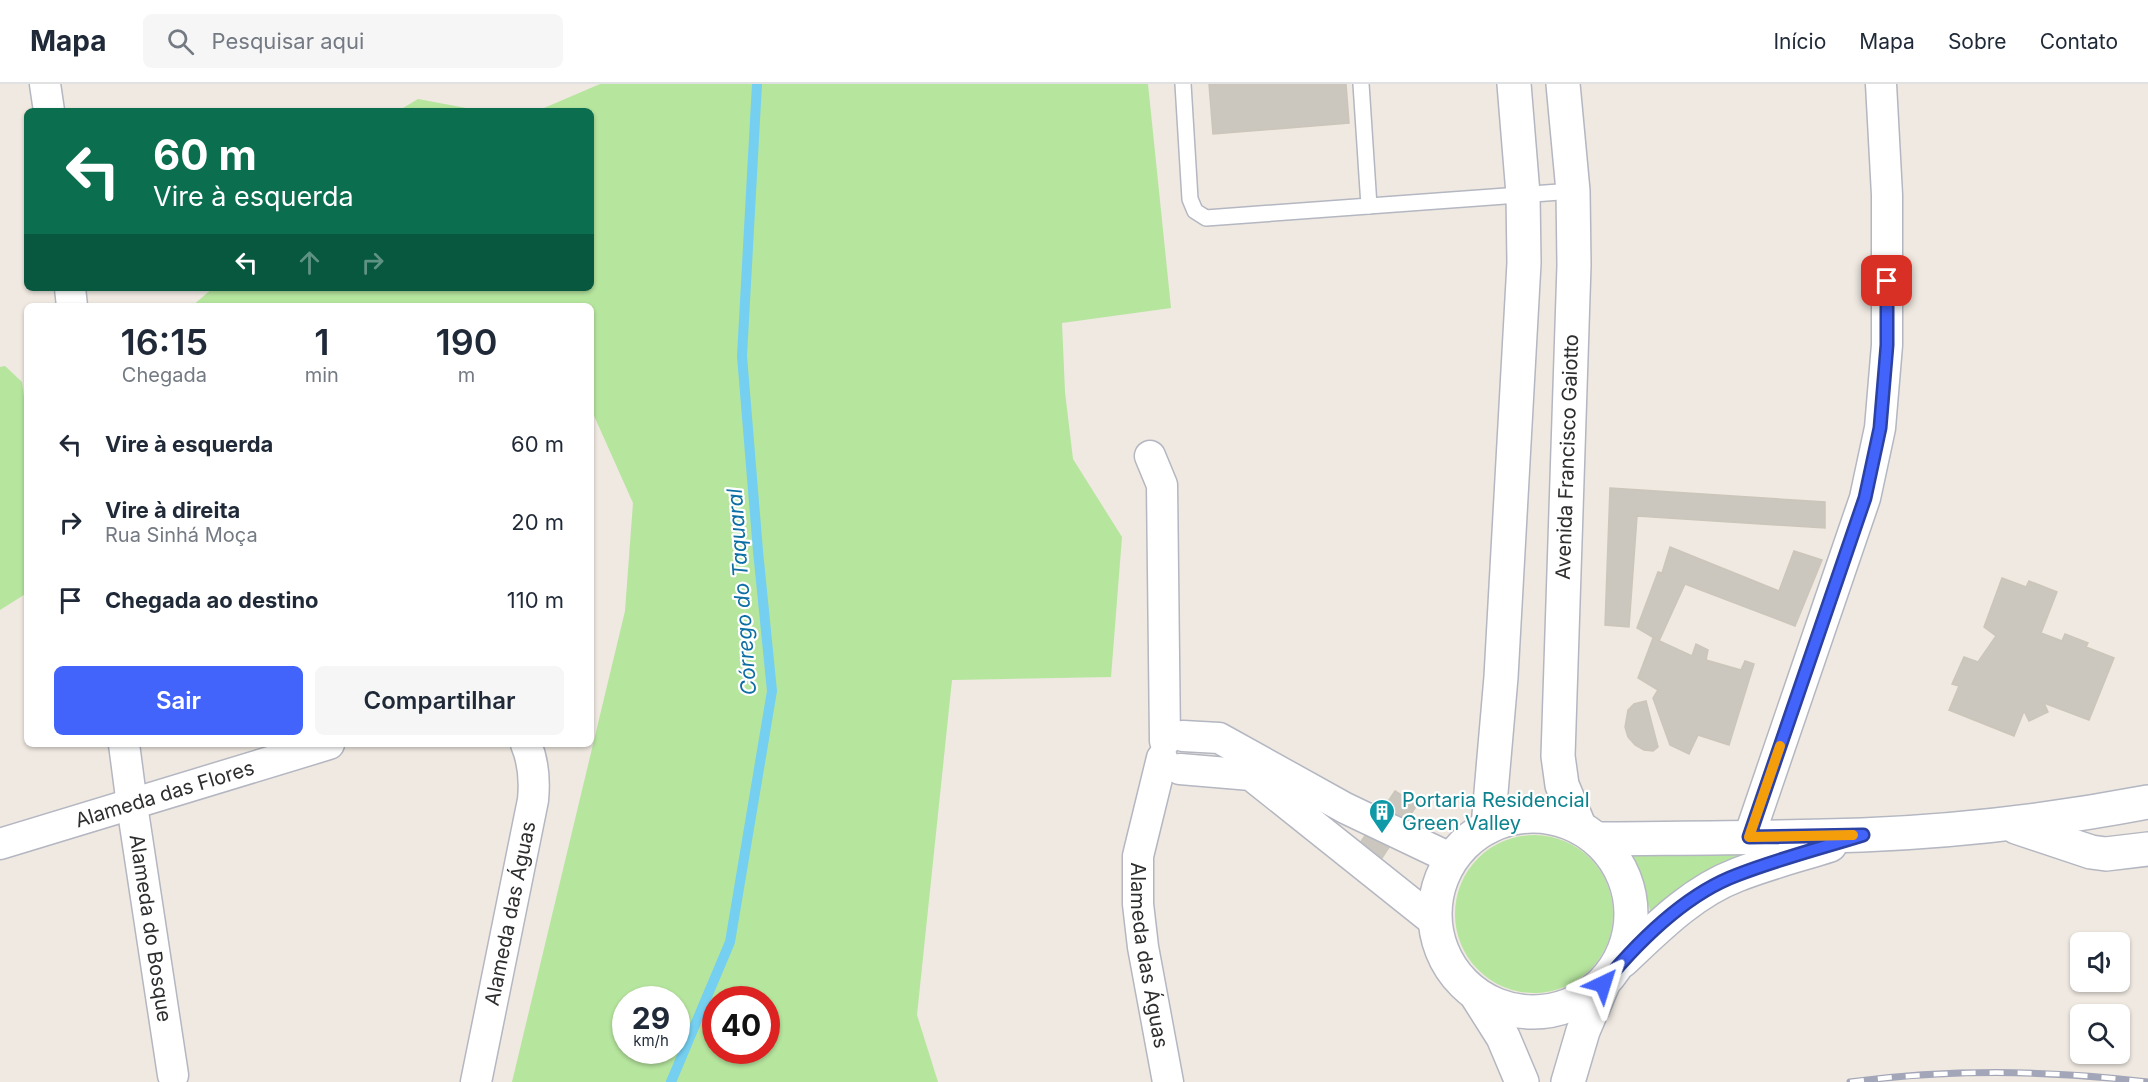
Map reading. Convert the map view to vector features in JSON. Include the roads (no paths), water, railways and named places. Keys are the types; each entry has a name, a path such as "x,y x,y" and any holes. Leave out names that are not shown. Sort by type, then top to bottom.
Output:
{"street":[{"path":"45,84 49,108"},
{"path":"1488,827 1503,641 1524,263 1523,194 1514,84"},
{"name":"Avenida Francisco Gaiotto","path":"1563,84 1573,191 1574,277 1557,756 1562,785 1589,833"},
{"path":"1749,837 1865,498 1880,428 1887,345 1887,195 1881,84"},
{"name":"Alameda das Águas","path":"1150,456 1161,485 1173,751 1138,856 1138,904 1143,947 1168,1082"},
{"path":"1173,751 1220,738 1345,808 1452,859"},
{"name":"Alameda do Bosque","path":"124,747 173,1075"},
{"name":"Alameda das Flores","path":"0,844 319,747"},
{"name":"Alameda das Águas","path":"476,1082 533,800 533,769 527,747"},
{"path":"1173,751 1251,775 1434,921"},
{"path":"1589,833 1749,837 1863,835 2005,824 2084,814 2148,802"},
{"path":"1522,1082 1503,1037 1477,996 1455,976 1440,950 1434,921 1436,892 1444,871 1470,838 1488,827 1511,819 1534,816 1558,819 1589,833 1617,861 1629,886 1633,914 1629,941 1583,1030 1568,1082"},
{"path":"2005,824 2036,832 2091,852 2106,854 2148,849"},
{"path":"1477,996 1502,1008 1528,1013 1555,1010 1581,1001 1661,924 1700,894 1735,875 1863,835"}],"lane":[{"path":"1183,84 1190,199 1195,212 1206,218 1573,191"},
{"path":"1361,84 1369,206"}],"waterway":[{"name":"Córrego do Taquaral","path":"671,1082 730,942 772,691 742,356 757,84"}],"railway":[{"path":"1850,1082 1962,1073 2036,1073 2148,1082"}],"place":[{"name":"Portaria Residencial Green Valley","path":"1382,835"}]}
